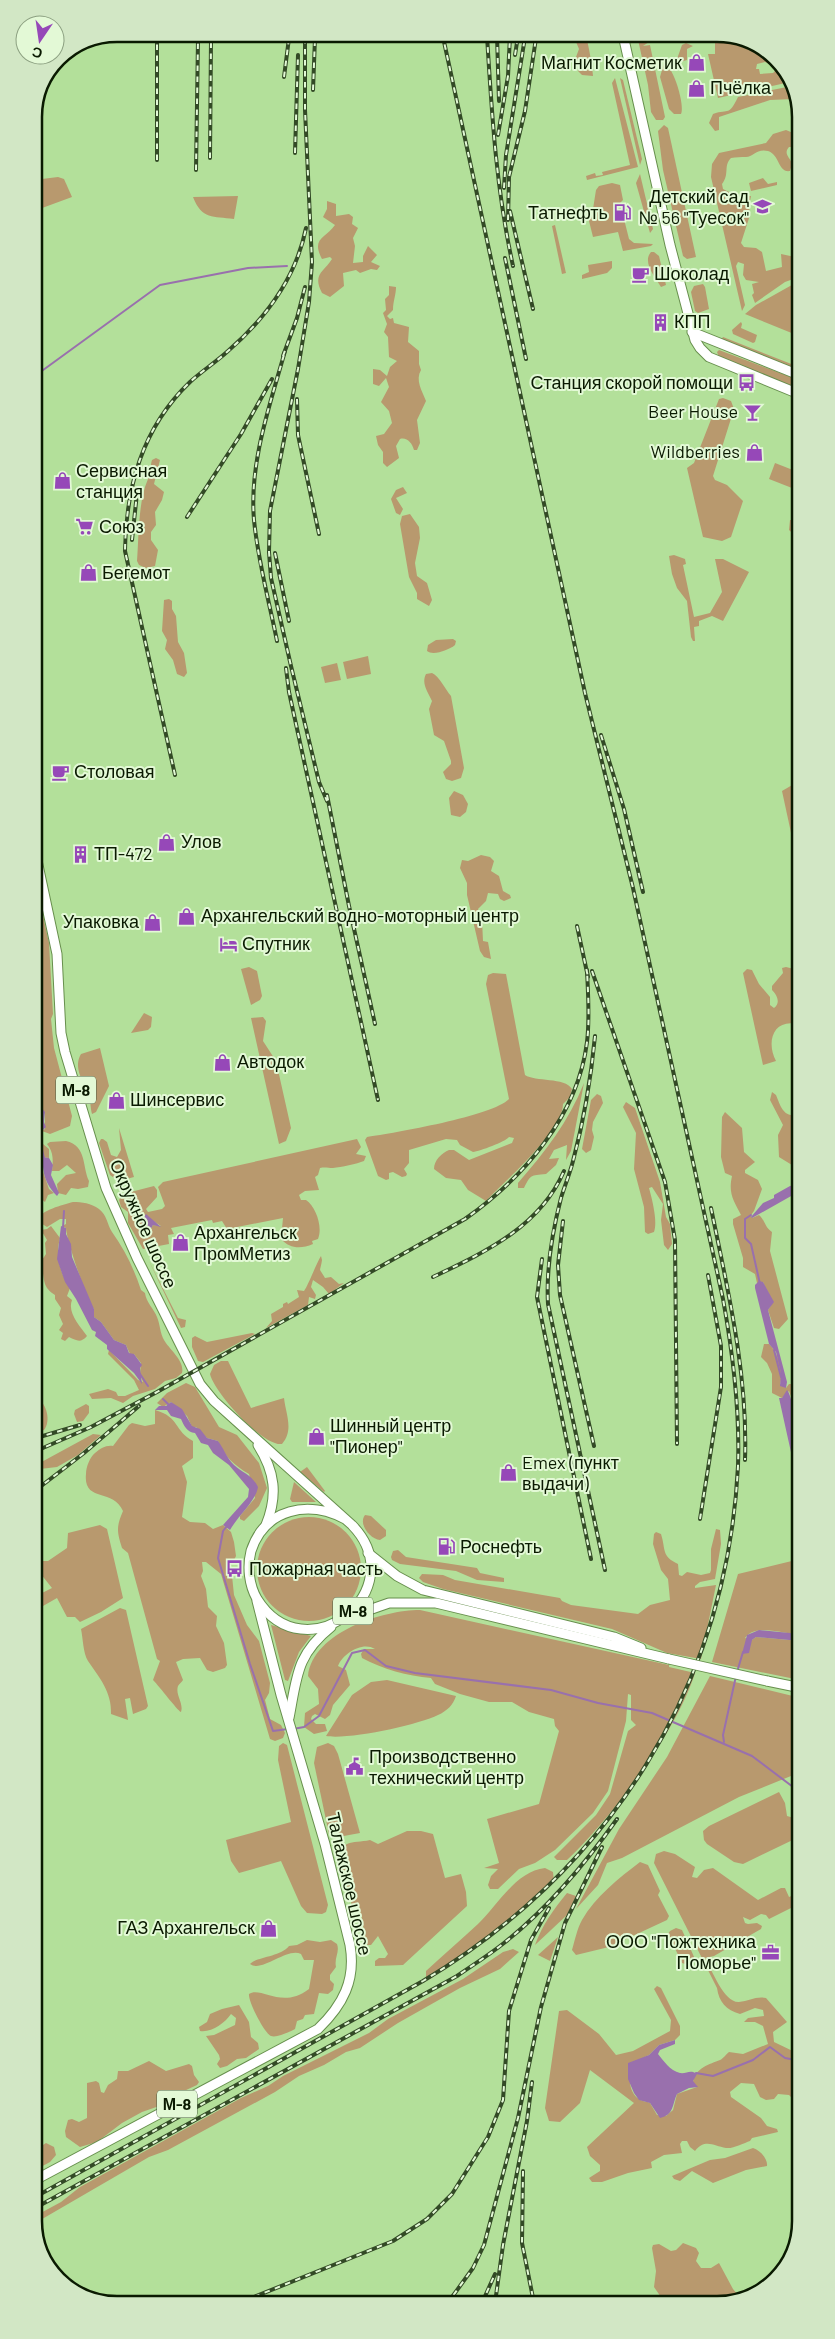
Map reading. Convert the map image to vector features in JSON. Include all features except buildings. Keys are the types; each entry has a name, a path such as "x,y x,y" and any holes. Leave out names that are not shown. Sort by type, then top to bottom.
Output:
{"main road":[{"path":"624,43 692,332 704,353 726,365 792,391"},
{"path":"692,332 792,372"},
{"name":"Окружное шоссе","path":"43,887 57,954 61,1033 106,1188 137,1258 200,1384 214,1401 252,1436"},
{"name":"М-8","path":"252,1436 361,1536 368,1553 370,1573 365,1594 352,1612 319,1637 299,1666 296,1676 291,1726"},
{"name":"М-8","path":"252,1436 266,1458 274,1479 272,1509 265,1527 255,1542 250,1560 249,1577 291,1726"},
{"name":"М-8","path":"265,1527 280,1516 303,1508 322,1510 344,1519"},
{"path":"368,1553 397,1576 423,1590 614,1637 669,1659"},
{"name":"М-8","path":"255,1596 268,1613 291,1626 312,1629 333,1625"},
{"path":"342,1620 389,1603 436,1603 792,1686"},
{"name":"Талажское шоссе","path":"42,2177 318,2029 341,2003 351,1979 352,1959 350,1945 325,1844 291,1726"}],"shaded area":[{"path":"576,43 588,43 593,76 582,75 578,71 579,63 576,57 579,49"},
{"path":"639,43 648,43 643,46 650,45 665,117 663,120 656,120 651,112 648,85"},
{"path":"686,43 693,46 687,49 687,60 680,62 677,59 682,45"},
{"path":"715,43 742,46 772,66 765,62 757,64 756,69 759,69 760,74 773,73 776,70 784,83 718,98 708,54 715,54"},
{"path":"664,63 668,66 678,87 681,114 674,114 669,109 660,77"},
{"path":"615,78 638,167 587,180 586,176 595,173 596,176 603,175 602,172 630,165 612,83"},
{"path":"620,78 623,80 642,159 640,165"},
{"path":"786,87 790,99 770,100 719,117 719,130 715,131 709,123 713,114 730,110 738,97"},
{"path":"664,125 668,128 696,257 687,259 683,256 663,170 658,131"},
{"path":"786,130 792,132 792,147 787,149 792,164 790,171 783,169 772,153 764,150 749,157 731,158 727,164 726,177 722,184 723,189 729,192 733,203 743,202 744,196 751,196 750,215 741,243 744,247 756,248 762,252 766,271 782,267 781,254 792,256 792,280 785,282 755,303 752,295 754,293 752,284 759,282 746,280 743,275 744,264 738,262 736,266 745,305 742,311 711,177 712,164 719,153 766,143 773,134"},
{"path":"640,174 653,229 650,233 636,183"},
{"path":"58,177 64,179 72,197 43,208 43,179"},
{"path":"763,178 768,184 777,182 777,185 751,191 749,183"},
{"path":"612,183 620,185 623,200 617,206 619,220 624,219 629,239 634,243 653,244 651,246 623,251 618,232 593,237 586,209 593,209 596,190 599,186"},
{"path":"238,196 234,219 209,216 200,210 193,197"},
{"path":"327,201 336,204 336,216 349,214 353,217 352,224 358,228 353,238 355,246 353,263 363,262 363,256 368,246 377,255 371,262 380,266 377,270 371,269 360,273 356,270 343,273 344,286 330,297 322,293 318,282 320,274 332,259 330,257 322,259 318,247 321,239 335,225 323,217 327,209"},
{"path":"555,225 566,273 562,274 552,226"},
{"path":"651,252 659,256 666,285 661,287 649,265 648,260"},
{"path":"612,261 612,268 607,273 582,279 582,275 589,272 588,265"},
{"path":"703,284 709,309 698,313 695,311 691,292 694,286"},
{"path":"792,285 792,333 745,314 756,305"},
{"path":"389,286 396,287 396,290 393,310 387,316 390,319 393,318 394,323 409,327 408,342 419,351 421,370 419,382 426,401 417,420 420,443 417,450 414,450 411,443 407,440 400,439 396,446 399,458 387,467 383,463 383,452 378,445 376,436 384,434 392,423 389,411 381,402 389,387 386,378 379,386 373,384 373,369 380,370 387,376 390,367 397,361 389,357 388,337 384,332 387,324 383,313 386,310 385,299 389,295"},
{"path":"741,322 741,328 757,335 755,342 753,343 733,334 732,330"},
{"path":"723,337 792,364 792,368 721,340"},
{"path":"719,350 792,377 792,387 719,357 717,352"},
{"path":"723,398 731,401 734,409 713,476 715,480 727,485 743,501 731,537 722,541 703,537 687,468 694,463 719,399"},
{"path":"156,458 160,460 154,484 164,492 155,512 156,525 151,532 151,540 158,550 155,566 146,568 139,565 137,561 140,519 142,498 150,474 151,462"},
{"path":"775,463 792,470 792,488 769,479"},
{"path":"403,487 407,493 396,498 403,509 400,515 396,513 391,499 396,490"},
{"path":"410,514 419,527 420,538 415,563 417,576 427,583 432,600 429,606 417,599 417,593 409,577 400,524 402,516"},
{"path":"790,520 792,520 792,533 789,530"},
{"path":"674,555 685,559 686,564 683,565 694,617 710,613 722,592 715,559 723,559 749,572 723,621 712,616 699,621 699,626 694,627 695,641 691,637 687,601 677,588 672,574 669,556"},
{"path":"169,599 172,601 172,609 176,616 178,642 184,653 187,673 184,677 177,674 173,660 165,649 167,640 162,631 164,600"},
{"path":"453,639 456,641 455,645 449,649 437,653 427,651 428,645 436,640"},
{"path":"368,656 371,674 347,679 343,662"},
{"path":"337,663 341,680 325,683 321,667"},
{"path":"432,673 440,680 451,696 464,768 461,778 452,781 446,779 443,772 451,764 451,761 444,741 434,735 429,709 432,701 424,681 426,674"},
{"path":"792,785 792,837 782,791"},
{"path":"454,791 463,795 468,804 466,812 460,817 451,815 449,798"},
{"path":"481,855 490,857 494,861 491,871 499,876 503,891 510,895 511,898 504,901 500,899 498,894 488,893 486,901 478,909 482,920 483,941 488,942 491,959 484,957 480,951 467,895 467,883 460,868 462,860 468,861"},
{"path":"43,914 49,943 53,1014 51,1019 54,1048 72,1116 70,1126 50,1134 43,1131 45,1129 45,1114 43,1110"},
{"path":"249,967 257,971 262,996 260,1000 251,1005 241,969"},
{"path":"782,968 792,968 792,1023 777,1028 772,1040 773,1054 776,1061 763,1065 743,973 747,969 752,970 759,984 770,997 770,1005 774,1008 778,1001 772,986 783,973"},
{"path":"493,973 506,974 525,1075 557,1081 568,1085 572,1089 570,1097 563,1104 554,1128 531,1156 486,1201 468,1190 461,1180 446,1178 434,1169 435,1163 441,1155 449,1150 454,1150 469,1160 512,1143 514,1138 509,1137 498,1144 473,1152 460,1145 457,1140 446,1139 409,1150 409,1163 404,1169 407,1174 406,1176 402,1177 393,1172 389,1173 389,1179 386,1180 378,1176 365,1140 367,1137 420,1128 484,1112 509,1099 486,984 488,975"},
{"path":"144,1013 152,1017 151,1027 148,1030 131,1033"},
{"path":"263,1017 266,1021 263,1041 276,1061 291,1128 286,1141 279,1144 251,1018"},
{"path":"100,1048 109,1086 96,1112 92,1114 89,1095 78,1069 78,1064 81,1054"},
{"path":"584,1083 571,1151 566,1160 567,1145 554,1150 549,1159 559,1158 556,1165 546,1174 532,1176 524,1188 518,1188 518,1183 538,1160 564,1123"},
{"path":"772,1092 776,1095 784,1111 792,1115 792,1165 779,1157 778,1135 783,1125 770,1100"},
{"path":"597,1094 601,1096 603,1103 593,1122 592,1130 594,1137 591,1150 586,1153 582,1149 591,1100"},
{"path":"626,1102 635,1108 660,1182 666,1217 670,1224 672,1244 668,1250 664,1245 661,1220 663,1204 652,1187 649,1188 654,1210 655,1228 654,1232 648,1234 645,1232 644,1207 634,1169 636,1133 623,1107"},
{"path":"43,1109 45,1112 44,1122 46,1127 43,1130"},
{"path":"725,1112 742,1128 744,1152 755,1162 745,1170 745,1173 758,1180 762,1189 751,1215 752,1218 759,1215 772,1232 770,1251 788,1319 779,1329 774,1328 768,1310 771,1300 763,1282 757,1283 755,1274 743,1267 743,1258 733,1224 733,1219 741,1215 731,1193 732,1176 725,1173 721,1157 722,1117"},
{"path":"119,1128 134,1177 119,1181 110,1175 99,1143 101,1139 107,1142 111,1155 117,1157 121,1150"},
{"path":"357,1139 361,1147 356,1154 366,1156 364,1161 357,1163 333,1168 320,1168 318,1175 315,1177 319,1190 305,1191 299,1195 301,1200 306,1200 313,1207 320,1229 318,1239 312,1241 313,1244 304,1247 288,1245 281,1239 283,1218 227,1229 222,1221 213,1223 212,1220 171,1228 174,1234 168,1235 169,1244 143,1249 128,1223 128,1212 121,1207 119,1200 123,1194 154,1186 157,1190 157,1197 146,1209 148,1212 162,1209 165,1206 158,1187 163,1182","holes":["144,1215 161,1226 153,1225 149,1232 144,1232 142,1226"]},
{"path":"66,1141 73,1144 81,1152 89,1181 88,1187 71,1188 66,1195 58,1193 57,1184 66,1175 76,1173 67,1165 59,1171 52,1171 52,1154 47,1144 50,1142"},
{"path":"43,1144 49,1149 49,1158 43,1158"},
{"path":"43,1158 49,1158 53,1165 51,1175 59,1193 57,1196 47,1183 44,1175"},
{"path":"42,1170 49,1189 54,1193 48,1195 45,1202 42,1200"},
{"path":"792,1186 792,1196 751,1217 763,1203 774,1198 774,1195"},
{"path":"73,1202 83,1203 93,1205 104,1214 110,1229 129,1260 141,1290 145,1293 156,1314 164,1340 181,1364 182,1373 176,1378 165,1381 155,1389 133,1396 123,1403 111,1398 92,1399 89,1394 108,1389 116,1392 118,1396 125,1396 139,1390 134,1380 108,1354 109,1350 138,1380 143,1382 140,1374 141,1363 134,1354 130,1354 126,1345 114,1340 101,1322 94,1317 94,1309 77,1269 66,1228 62,1226 66,1224 66,1219 60,1219 47,1227 42,1224 42,1213"},
{"path":"146,1214 161,1227 153,1225 149,1232 144,1232 142,1221"},
{"path":"51,1226 60,1238 58,1257 59,1264 70,1288 67,1296 72,1300 71,1310 78,1324 87,1336 81,1340 69,1337 65,1341 61,1339 63,1333 59,1330 63,1324 59,1315 61,1308 55,1299 55,1295 50,1292 45,1284 42,1271 42,1259 46,1254 45,1243 47,1240 42,1230"},
{"path":"61,1226 66,1228 66,1234 71,1244 72,1257 94,1309 94,1317 101,1322 114,1340 126,1345 129,1353 134,1354 142,1365 140,1368 142,1384 134,1373 107,1349 107,1345 95,1336 96,1332 92,1330 65,1282 57,1259"},
{"path":"321,1256 320,1270 325,1278 331,1277 339,1284 344,1283 329,1294 313,1280 311,1287 316,1295 315,1299 309,1297 308,1305 266,1328 272,1321 271,1314 283,1307 283,1304 287,1302 288,1304 299,1297 297,1290 304,1291"},
{"path":"149,1261 178,1318 186,1320 185,1327 181,1328"},
{"path":"759,1281 763,1282 774,1302 768,1310 787,1382 786,1388 780,1386 781,1373 776,1352 769,1344 755,1288"},
{"path":"255,1334 203,1362 198,1361 192,1347 192,1338 195,1336 207,1342"},
{"path":"764,1344 769,1344 775,1352 781,1368 780,1384 786,1388 789,1384 792,1384 792,1399 789,1391 782,1398 772,1393 772,1374 767,1363 761,1357"},
{"path":"221,1361 228,1361 251,1408 284,1398 288,1433 282,1444 274,1443 252,1428 220,1393 210,1374 214,1365"},
{"path":"186,1383 195,1387 219,1427 237,1435 259,1463 267,1488 259,1506 244,1521 240,1519 240,1516 255,1498 249,1474 230,1460 218,1441 207,1438 196,1427 192,1427 187,1416 171,1402 163,1407 157,1403 167,1393"},
{"path":"787,1390 792,1404 792,1457 779,1398 782,1398"},
{"path":"171,1402 182,1409 192,1426 200,1429 207,1438 218,1441 231,1462 250,1477 258,1487 254,1498 230,1530 223,1525 248,1497 249,1489 229,1465 213,1453 208,1445 201,1443 195,1433 186,1428 181,1419 171,1416 167,1410 155,1410 159,1406 166,1406"},
{"path":"42,1403 47,1413 47,1422 42,1430"},
{"path":"86,1404 89,1406 89,1413 83,1421 77,1422 74,1414 75,1410"},
{"path":"155,1410 169,1416 183,1433 193,1441 193,1458 182,1466 187,1482 182,1517 190,1522 205,1523 213,1529 223,1525 231,1532 236,1556 231,1566 234,1595 247,1625 259,1641 270,1683 269,1693 265,1700 270,1719 281,1725 285,1733 283,1738 275,1741 270,1739 221,1574 206,1562 202,1562 203,1571 201,1576 206,1589 208,1607 217,1616 216,1626 224,1643 227,1665 225,1668 213,1672 207,1670 200,1658 183,1659 176,1662 183,1680 177,1689 181,1712 153,1680 160,1661 157,1659 128,1553 122,1548 119,1538 118,1526 123,1511 113,1500 89,1489 86,1483 86,1474 93,1455 104,1447 113,1446 129,1425 132,1423 145,1426 155,1424"},
{"path":"93,1434 101,1435 78,1455 57,1467 42,1469 42,1462"},
{"path":"307,1467 325,1491 324,1492 300,1472"},
{"path":"294,1482 316,1502 292,1502 290,1499"},
{"path":"365,1515 371,1516 386,1530 386,1536 380,1540 369,1534 363,1523"},
{"path":"309,1517 329,1521 338,1526 352,1540 357,1549 361,1569 357,1589 352,1598 338,1612 329,1617 309,1621 289,1617 280,1612 266,1598 261,1589 257,1569 261,1549 266,1540 280,1526 289,1521"},
{"path":"100,1525 107,1529 123,1598 101,1612 80,1622 75,1617 67,1617 57,1598 42,1606 42,1593 52,1588 42,1576 42,1561 48,1561 67,1548 68,1533"},
{"path":"716,1529 720,1530 721,1544 715,1579 700,1582 695,1586 695,1588 716,1585 701,1659 667,1653 612,1629 443,1589 423,1582 419,1578 422,1574 443,1575 455,1580 560,1598 571,1605 638,1614 650,1605 670,1600 668,1579 661,1570 653,1544 654,1534 656,1532 661,1534 666,1555 678,1564 679,1575 682,1576 687,1572 701,1575 710,1573 711,1570 711,1549"},
{"path":"398,1550 406,1557 477,1568 480,1573 504,1578 504,1582 477,1580 456,1571 400,1564 392,1560 391,1557 393,1551"},
{"path":"792,1561 792,1634 763,1630 750,1633 745,1638 752,1640 756,1637 792,1640 792,1678 712,1662 738,1574"},
{"path":"120,1608 126,1610 148,1706 146,1709 133,1714 130,1698 125,1699 128,1720 111,1714 107,1692 86,1658 81,1629"},
{"path":"420,1610 669,1665 669,1667 695,1673 674,1721 641,1773 603,1822 567,1860 557,1860 554,1857 596,1815 610,1794 628,1731 636,1725 631,1720 631,1695 628,1694 626,1721 608,1791 593,1813 555,1850 535,1863 519,1869 498,1889 490,1889 488,1885 491,1876 498,1869 484,1868 499,1863 487,1819 539,1804 559,1731 555,1726 554,1719 529,1712 512,1702 489,1702 460,1694 435,1684 431,1678 404,1674 378,1665 362,1658 361,1654 364,1649 375,1649 365,1646 349,1653 338,1666 346,1670 350,1685 333,1705 330,1715 325,1719 315,1714 312,1716 311,1719 316,1724 325,1724 327,1731 314,1734 304,1727 305,1713 319,1704 318,1689 308,1676 313,1661 322,1647 352,1626 370,1619 388,1614"},
{"path":"271,1625 311,1636 299,1652 288,1681 285,1680"},
{"path":"759,1630 792,1633 792,1640 756,1637 752,1640 749,1653 742,1654 747,1635"},
{"path":"710,1676 792,1696 792,1775 739,1797 622,1858 607,1863 598,1885 576,1909 619,1829 667,1757"},
{"path":"387,1680 456,1696 444,1712 415,1723 366,1734 326,1736 352,1695 371,1682"},
{"path":"283,1743 287,1745 328,1905 326,1912 322,1914 307,1913 301,1906 281,1861 239,1873 231,1861 226,1840 291,1822 278,1760 279,1746"},
{"path":"328,1743 334,1746 338,1754 360,1833 333,1838 329,1834 314,1763 317,1747"},
{"path":"779,1792 785,1803 787,1816 792,1817 792,1840 743,1864 734,1862 707,1844 704,1840 703,1831 709,1826"},
{"path":"407,1831 421,1831 433,1834 445,1878 461,1874 466,1892 467,1906 403,1965 375,1966 375,1961 379,1958 385,1958 388,1954 378,1936 371,1945 366,1945 362,1941 365,1936 361,1914 360,1912 353,1911 351,1892 341,1877 342,1850 344,1846 352,1842 370,1840 378,1844"},
{"path":"664,1851 675,1854 695,1867 692,1877 697,1878 704,1870 713,1868 758,1900 781,1888 785,1888 789,1897 792,1896 792,1908 769,1919 766,1915 761,1914 750,1920 743,1917 745,1923 757,1923 762,1926 761,1929 714,1956 705,1958 723,1992 728,1997 739,2002 766,1998 787,2022 773,2032 774,2042 792,2051 792,2098 789,2095 778,2094 774,2099 766,2100 760,2097 754,2084 741,2083 730,2092 731,2097 761,2118 767,2126 777,2129 778,2132 752,2138 750,2141 729,2148 706,2144 695,2151 687,2141 682,2141 680,2144 682,2153 664,2155 651,2162 652,2168 628,2173 602,2182 592,2182 589,2178 600,2171 600,2165 590,2156 587,2147 634,2103 590,2070 580,2103 560,2122 549,2121 545,2108 559,2011 567,2010 599,2034 616,2055 633,2051 670,2031 671,2020 654,1989 657,1986 661,1988 680,2026 680,2035 675,2040 659,2045 649,2055 628,2065 630,2083 635,2096 640,2100 650,2103 657,2115 666,2116 673,2110 677,2094 697,2087 693,2082 694,2077 704,2067 721,2059 729,2052 743,2054 768,2044 763,2026 755,2022 744,2022 748,2018 764,2016 763,2010 755,2008 740,2014 727,2008 721,2001 717,1988 654,1863 656,1854"},
{"path":"640,1862 648,1865 660,1891 658,1895 669,1916 667,1920 609,1947 576,1955 572,1950 579,1927 587,1912 608,1888"},
{"path":"545,1868 553,1872 554,1882 462,1956 430,1979 426,1977 426,1971 478,1924 516,1882 535,1870"},
{"path":"567,1893 576,1896 567,1915 535,1945 549,1918"},
{"path":"676,1928 682,1930 695,1959 688,1965 682,1963 668,1934"},
{"path":"558,1937 550,1961 538,1955"},
{"path":"307,1940 320,1942 331,1940 337,1944 336,1967 330,1975 330,1980 334,1984 333,1990 328,1994 319,1993 314,2014 305,2015 303,2019 297,2021 295,2029 280,2035 271,2036 257,2017 249,1994 254,1992 281,1998 299,1995 309,1989 314,1960 304,1960 301,1954 295,1953 261,1965 255,1966 250,1964"},
{"path":"513,1949 519,1952 500,1969 460,1988 398,2023 360,2048 346,2052 324,2065 299,2076 275,2092 168,2150 149,2157 42,2219 42,2212 61,2202 80,2187 241,2098 268,2086 283,2076 369,2033 388,2019 463,1979 503,1952"},
{"path":"239,2005 249,2022 251,2037 258,2043 259,2049 246,2058 237,2059 227,2066 220,2068 217,2064 220,2059 219,2055 206,2036 214,2035 235,2025 236,2018 231,2014 221,2024 209,2030 200,2031 199,2027 207,2022 210,2014"},
{"path":"675,2040 675,2044 660,2050 658,2054 676,2072 692,2072 697,2074 693,2081 698,2087 689,2088 677,2094 668,2115 660,2118 650,2103 639,2100 634,2093 628,2079 628,2063 649,2055 659,2045"},
{"path":"149,2061 166,2071 189,2064 192,2066 194,2075 199,2082 197,2085 171,2097 165,2104 142,2112 122,2123 97,2142 80,2147 66,2137 65,2131 68,2120 72,2119 79,2122 87,2118 87,2083 96,2081 99,2083 101,2092 104,2093 108,2085 117,2079 118,2071 128,2071"},
{"path":"46,2143 54,2147 56,2155 50,2162 42,2166 42,2146"},
{"path":"753,2148 763,2155 767,2166 746,2170 713,2183 692,2171 680,2181 672,2176 710,2160 725,2158"},
{"path":"683,2243 696,2248 699,2253 696,2261 701,2268 711,2268 719,2263 737,2294 727,2296 660,2296 654,2287 656,2271 653,2245 659,2244 671,2251 676,2250"}],"waterway":[{"path":"43,370 160,285 248,268 287,266"},
{"path":"43,1152 44,1158"},
{"path":"63,1228 64,1211"},
{"path":"751,1215 745,1219 745,1238 751,1244 760,1284"},
{"path":"774,1350 781,1377"},
{"path":"140,1374 148,1386"},
{"path":"163,1399 169,1405"},
{"path":"227,1526 223,1531 218,1558 250,1664 273,1731 288,1729"},
{"path":"293,1729 304,1727 319,1716 352,1653 365,1650 386,1666 415,1673 551,1690 598,1703 652,1713 752,1756 792,1786"},
{"path":"737,1672 743,1652"},
{"path":"724,1742 723,1735 736,1676"},
{"path":"696,2073 713,2076 753,2060 770,2047 785,2058 792,2059"}],"railway":[{"path":"157,42 157,160"},
{"path":"196,170 198,42"},
{"path":"210,158 211,42"},
{"path":"284,77 288,42"},
{"path":"305,42 305,110 312,262 309,302 298,369 270,511 269,552 271,578 291,666 319,782 327,801"},
{"path":"313,90 315,42"},
{"path":"42,2193 423,1981 490,1936 550,1884 602,1827 646,1764 683,1696 710,1624 729,1547 738,1466 738,1424 733,1361 723,1299 633,888 585,693 444,43"},
{"path":"487,43 493,123 502,208 513,266"},
{"path":"497,43 499,101"},
{"path":"498,135 508,76 510,43"},
{"path":"515,55 517,43"},
{"path":"504,188 506,155 524,43"},
{"path":"508,220 509,177 525,111 535,43"},
{"path":"295,153 298,55"},
{"path":"510,211 533,309"},
{"path":"175,775 125,551 126,527 133,482 149,439 173,400 190,382 242,338 278,296 295,264 306,228"},
{"path":"505,258 526,359"},
{"path":"283,356 297,318 305,287"},
{"path":"277,641 258,551 253,499 262,434 285,351"},
{"path":"187,517 241,434 272,379"},
{"path":"297,399 298,435 319,534"},
{"path":"132,540 137,493"},
{"path":"275,553 289,621"},
{"path":"286,668 289,692 378,1100"},
{"path":"601,735 624,809 643,892"},
{"path":"327,795 375,1024"},
{"path":"577,926 588,977"},
{"path":"42,1448 91,1427 157,1392 465,1219 487,1203 527,1164 544,1143 560,1120 572,1095 582,1069 587,1042 589,1015 587,970"},
{"path":"592,971 665,1182 675,1240 677,1444"},
{"path":"595,1036 581,1130 572,1166 561,1198 552,1237 548,1304 605,1570"},
{"path":"433,1277 491,1247 526,1223 554,1191 564,1171"},
{"path":"711,1208 736,1333 743,1396 745,1460"},
{"path":"563,1221 558,1265 560,1295 594,1446"},
{"path":"542,1259 537,1297 591,1559"},
{"path":"700,1519 721,1387 721,1346 708,1275"},
{"path":"42,1485 84,1453 139,1406"},
{"path":"42,1436 80,1425"},
{"path":"42,2204 457,1976 498,1947 535,1916 579,1869 617,1819"},
{"path":"453,2296 473,2268 484,2245 518,2118 541,2007 565,1923 602,1847"},
{"path":"256,2296 393,2241 427,2219 452,2194 488,2137 503,2100 509,2011 531,1940 549,1908"},
{"path":"496,2296 503,2245 527,2121 532,2082"},
{"path":"523,2171 522,2243 533,2296"},
{"path":"485,2296 495,2274"}],"place":[{"name":"Магнит Косметик","path":"696,63"},
{"name":"Пчёлка","path":"696,88"},
{"name":"Детский сад № 56 \"Туесок\"","path":"763,207"},
{"name":"Татнефть","path":"622,213"},
{"name":"Шоколад","path":"640,274"},
{"name":"КПП","path":"660,322"},
{"name":"Станция скорой помощи","path":"747,383"},
{"name":"Beer House","path":"752,412"},
{"name":"Wildberries","path":"754,452"},
{"name":"Сервисная станция","path":"62,481"},
{"name":"Союз","path":"85,527"},
{"name":"Бегемот","path":"88,573"},
{"name":"Столовая","path":"60,772"},
{"name":"Улов","path":"167,842"},
{"name":"ТП-472","path":"80,854"},
{"name":"Архангельский водно-моторный центр","path":"187,916"},
{"name":"Упаковка","path":"153,922"},
{"name":"Спутник","path":"228,944"},
{"name":"Автодок","path":"223,1062"},
{"name":"Шинсервис","path":"116,1100"},
{"name":"Архангельск ПромМетиз","path":"180,1243"},
{"name":"Шинный центр \"Пионер\"","path":"316,1436"},
{"name":"Emex (пункт выдачи)","path":"508,1473"},
{"name":"Роснефть","path":"446,1547"},
{"name":"Пожарная часть","path":"235,1569"},
{"name":"Производственно технический центр","path":"355,1767"},
{"name":"ГАЗ Архангельск","path":"269,1928"},
{"name":"ООО \"Пожтехника Поморье\"","path":"770,1952"}]}
